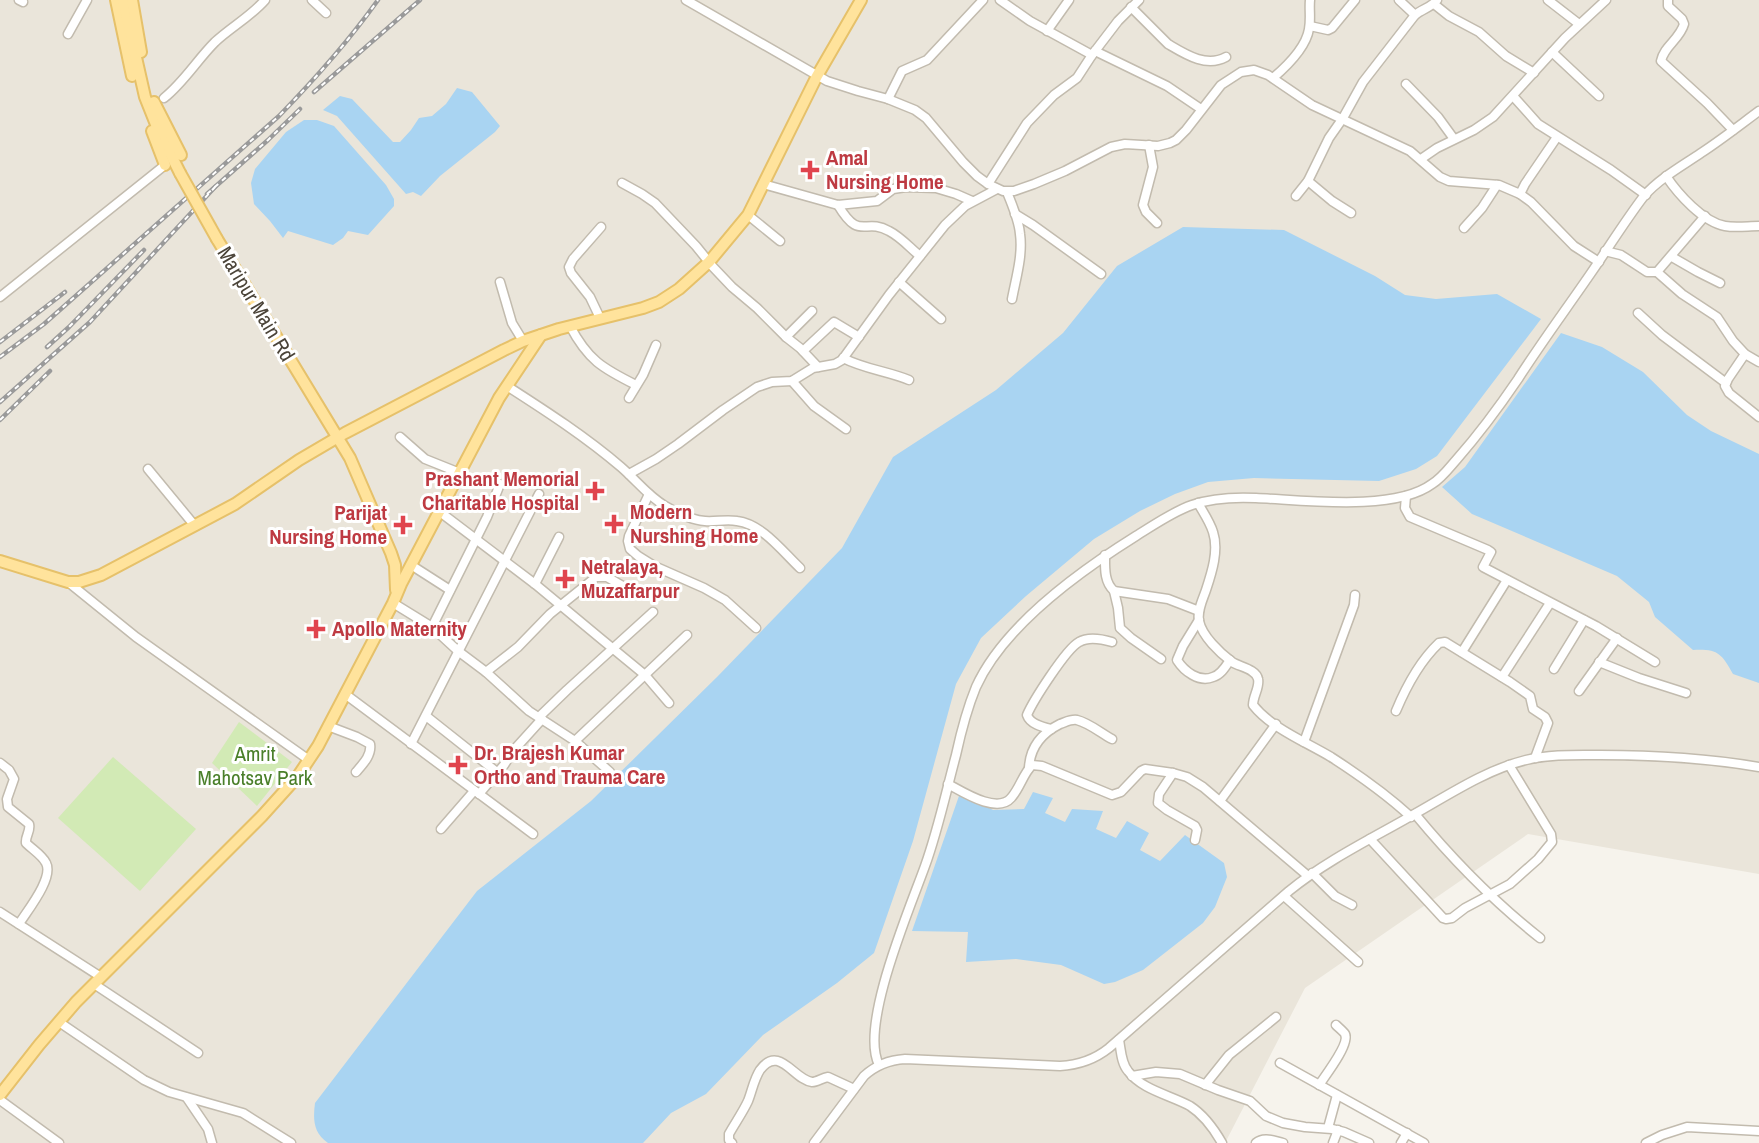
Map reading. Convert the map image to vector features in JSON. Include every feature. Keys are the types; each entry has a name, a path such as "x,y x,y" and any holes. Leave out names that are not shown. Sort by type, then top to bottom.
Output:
{"main road":[{"path":"116,0 137,94 165,165"},
{"name":"Maripur Main Rd","path":"123,0 145,97 157,127 217,239 358,474 391,553 396,577 393,603"},
{"path":"132,0 145,75 156,108 181,155"},
{"path":"0,561 68,582 79,582 101,575 235,504 338,437 523,341 600,318 643,309 679,289 709,262 748,215 817,76 861,0"},
{"path":"0,1097 59,1022 97,980 298,776 328,726 485,425 541,335"}],"street":[{"path":"68,34 87,0"},
{"path":"164,98 177,87 215,42 265,0"},
{"path":"312,0 326,13"},
{"path":"686,0 827,81 904,104 926,118 963,162 993,187 1007,192 1065,171 1111,147 1125,144 1165,145 1176,140 1222,85 1241,72 1254,70 1273,78 1312,105 1401,146 1421,159 1440,177 1449,181 1497,185 1520,194 1574,246 1599,262"},
{"path":"888,99 902,71 927,60 983,0"},
{"path":"1000,0 1047,31 1167,86 1201,109"},
{"path":"1047,31 1069,0"},
{"path":"628,474 656,459 757,387 772,382 792,381 818,367 835,365 843,358 945,225 959,211 993,187 1027,123 1054,95 1073,82 1118,21 1139,0"},
{"path":"1273,78 1285,67 1308,35 1310,0"},
{"path":"1310,26 1328,30 1332,28 1355,0"},
{"path":"1399,0 1415,15"},
{"path":"1548,0 1579,24"},
{"path":"1421,159 1485,123 1579,24 1606,0"},
{"path":"1668,0 1668,6 1684,24 1681,33 1664,53 1661,61 1732,130"},
{"path":"1296,197 1308,181 1329,138 1370,72 1415,15 1435,2 1449,16 1479,32 1506,56 1534,74"},
{"path":"1131,8 1175,48 1207,62 1220,61 1226,57"},
{"path":"1552,52 1599,96"},
{"path":"1406,85 1433,112 1454,139"},
{"path":"1513,96 1538,124 1646,195"},
{"path":"879,1065 874,1047 875,1033 885,984 930,854 968,708 987,667 1035,611 1105,555 1169,516 1199,503 1237,498 1384,501 1406,496 1432,485 1464,452 1501,404 1646,195 1666,176 1759,111"},
{"path":"1520,194 1556,137"},
{"path":"1149,145 1153,167 1143,205 1157,223"},
{"path":"0,297 165,165"},
{"path":"1666,176 1681,195 1717,223 1725,226 1759,226"},
{"path":"1308,181 1351,213"},
{"path":"622,183 655,203 732,287 818,367"},
{"path":"763,184 838,205 877,201 893,189 906,187 936,188 972,201"},
{"path":"1464,228 1482,208 1497,185"},
{"path":"1007,192 1021,237 1012,299"},
{"path":"838,205 855,226 877,226 888,230 920,256"},
{"path":"1015,214 1101,274"},
{"path":"748,215 780,242"},
{"path":"1657,272 1705,216"},
{"path":"600,318 590,297 569,267 601,228"},
{"path":"1605,251 1620,255 1647,272 1657,272 1682,294 1717,317 1745,354 1759,362"},
{"path":"1672,257 1720,283"},
{"path":"500,282 512,323 523,341"},
{"path":"900,282 941,319"},
{"path":"786,337 812,311"},
{"path":"1638,313 1662,335 1726,383"},
{"path":"803,351 834,322 859,337"},
{"path":"570,326 588,355 608,370 636,385"},
{"path":"629,398 656,345"},
{"path":"1745,354 1726,383 1726,390 1759,417"},
{"path":"843,358 861,367 909,380"},
{"path":"792,381 814,406 846,429"},
{"path":"507,386 583,439 664,505 703,521 737,520 747,523 768,537 800,568"},
{"path":"400,438 425,458 460,473"},
{"path":"148,469 195,526"},
{"path":"432,627 487,517 500,484"},
{"path":"411,744 539,494"},
{"path":"649,494 629,536 630,549 645,561 725,600 756,628"},
{"path":"1406,496 1405,508 1410,517 1490,552 1483,567 1617,638 1655,662"},
{"path":"1199,503 1212,528 1215,541 1211,573 1199,616 1177,660 1194,676 1206,678 1217,676 1230,660"},
{"path":"440,512 535,584 645,676 669,703"},
{"path":"535,584 559,537"},
{"path":"1105,555 1106,579 1110,589 1168,599 1199,616 1209,638 1230,660 1258,677 1253,701 1261,713 1333,758 1413,816 1490,896 1540,938"},
{"path":"411,565 450,590"},
{"path":"486,672 596,577 607,577 626,588"},
{"path":"1462,652 1507,580"},
{"path":"68,582 136,636 309,760"},
{"path":"1114,591 1120,628 1161,659"},
{"path":"1304,742 1354,605 1355,595"},
{"path":"393,603 432,627 529,711 575,741 610,772"},
{"path":"1502,677 1550,603"},
{"path":"441,830 498,773 540,718 653,612"},
{"path":"1554,669 1584,620"},
{"path":"575,741 687,635"},
{"path":"1579,691 1617,638"},
{"path":"1051,729 1034,723 1027,715 1055,671 1080,641 1097,639 1112,642"},
{"path":"1395,711 1413,677 1435,646 1445,642 1530,696 1533,709 1547,720 1548,726 1535,758"},
{"path":"1599,662 1686,693"},
{"path":"345,694 533,834"},
{"path":"425,716 498,773"},
{"path":"948,785 998,805 1011,799 1029,768 1035,747 1051,729 1074,720 1112,739"},
{"path":"1220,801 1276,724"},
{"path":"328,726 370,744 371,750 356,772"},
{"path":"814,1143 870,1070 896,1059 1070,1065 1092,1059 1119,1040 1310,875 1370,839 1509,765 1535,758 1589,755 1668,756 1759,767"},
{"path":"0,764 9,769 14,779 4,804 29,824 26,843 48,868 44,883 19,924"},
{"path":"1029,768 1032,765 1042,766 1112,795 1121,792 1145,769 1174,773 1196,782 1335,895 1352,905"},
{"path":"1370,839 1446,919 1452,918 1510,884 1550,845 1551,834 1509,765"},
{"path":"1174,773 1159,794 1158,803 1195,826 1195,840"},
{"path":"1284,896 1358,962"},
{"path":"0,912 198,1053"},
{"path":"1205,1085 1229,1055 1276,1017"},
{"path":"59,1022 137,1076 169,1092 243,1113 291,1143"},
{"path":"1319,1085 1346,1038 1336,1025"},
{"path":"1119,1040 1124,1065 1132,1076 1147,1087 1199,1113 1222,1143"},
{"path":"732,1143 729,1134 746,1104 759,1071 769,1062 780,1062 811,1082 828,1077 854,1088"},
{"path":"1280,1063 1424,1143"},
{"path":"1132,1076 1156,1072 1180,1074 1250,1101 1266,1115 1283,1123 1338,1130 1369,1143"},
{"path":"1328,1128 1337,1095"},
{"path":"0,1097 59,1143"},
{"path":"187,1098 208,1129 212,1143"},
{"path":"1646,1143 1687,1127 1759,1131"},
{"path":"1333,1143 1338,1130"},
{"path":"1401,1143 1406,1133"},
{"path":"1256,1143 1265,1139 1283,1143"}],"shaded area":[{"path":"0,0 1759,0 1759,874 1528,834 1305,988 1225,1143 0,1143"}],"green space":[{"name":"Amrit Mahotsav Park","path":"239,722 292,762 257,806 212,763"},
{"path":"113,757 196,829 140,891 58,818"}],"water":[{"path":"457,88 472,92 500,126 440,176 421,196 413,192 406,194 337,116 323,110 340,96 352,99 393,142 400,142 419,118 432,116 446,104"},
{"path":"304,120 317,120 334,126 386,185 394,199 394,206 368,235 348,231 333,245 288,231 283,238 254,204 251,183 255,169 286,132"},
{"path":"1183,227 1284,230 1375,276 1405,295 1436,299 1497,294 1541,319 1437,456 1416,469 1379,481 1254,478 1208,482 1140,511 1094,539 1026,596 981,638 956,684 913,841 874,953 837,983 763,1035 706,1094 671,1113 643,1143 328,1143 323,1139 315,1125 315,1103 477,891 591,801 717,677 842,548 893,457 996,390 1063,333 1117,266"},
{"path":"1561,333 1602,347 1643,372 1687,415 1711,431 1759,454 1759,683 1733,674 1718,654 1708,650 1693,650 1655,617 1649,602 1617,576 1472,514 1442,487 1465,467"},
{"path":"1033,792 1053,798 1045,813 1065,822 1072,809 1103,811 1096,829 1116,838 1127,821 1149,833 1140,850 1160,861 1185,835 1224,863 1227,877 1215,907 1203,923 1143,970 1104,984 1061,965 1016,959 966,962 968,932 912,931 960,793 993,810 1024,809"}],"railway":[{"path":"0,357 44,324 279,116 331,60 378,0"},
{"path":"314,92 420,0"},
{"path":"207,194 300,109"},
{"path":"0,402 90,322 215,187"},
{"path":"47,347 144,250"},
{"path":"0,342 65,292"},
{"path":"0,420 50,371"}],"place":[{"name":"Amal Nursing Home","path":"810,170"},
{"name":"Prashant Memorial Charitable Hospital","path":"595,491"},
{"name":"Modern Nurshing Home","path":"614,524"},
{"name":"Parijat Nursing Home","path":"403,525"},
{"name":"Netralaya, Muzaffarpur","path":"565,579"},
{"name":"Apollo Maternity","path":"316,629"},
{"name":"Dr. Brajesh Kumar Ortho and Trauma Care","path":"458,765"}]}
